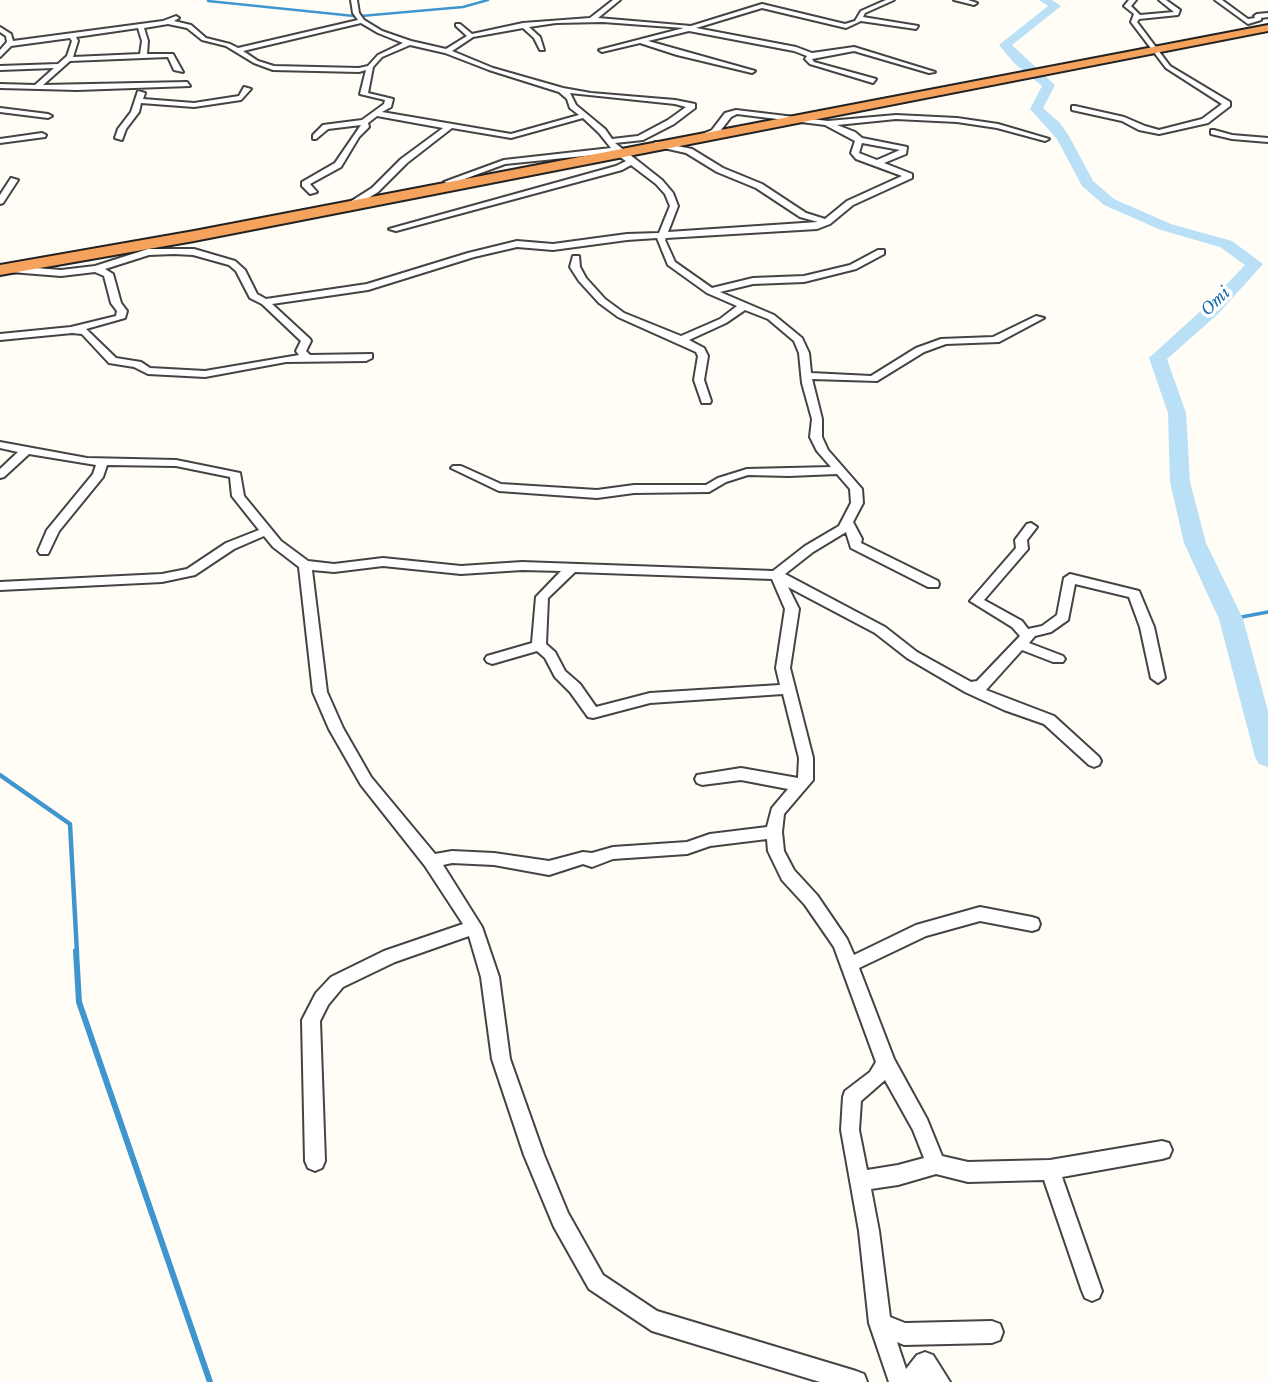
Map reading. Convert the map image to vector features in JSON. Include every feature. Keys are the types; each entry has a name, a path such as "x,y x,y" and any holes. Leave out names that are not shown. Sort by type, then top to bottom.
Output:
{"highway":[{"path":"0,271 194,236 1268,28"}],"street":[{"path":"354,0 356,13 362,21 380,32 409,43 447,51 491,69 562,90 692,106 660,129 632,141"},
{"path":"592,20 617,0"},
{"path":"860,19 859,14 891,0"},
{"path":"957,0 974,3"},
{"path":"1075,108 1124,119 1149,131 1159,132 1205,121 1227,104 1168,67 1134,22 1137,14 1128,6 1133,0"},
{"path":"1136,17 1176,14 1178,11 1162,0"},
{"path":"1218,0 1249,22 1259,19 1257,16 1268,11"},
{"path":"602,51 777,1"},
{"path":"762,6 838,26 853,24 860,19 916,27"},
{"path":"6,45 168,22 182,16"},
{"path":"447,51 471,36 523,25 592,20 690,28 796,49 811,55 853,49 931,72"},
{"path":"239,50 362,21"},
{"path":"168,22 189,26 204,39 239,50 256,62 280,69 359,70 370,67"},
{"path":"458,25 471,36"},
{"path":"523,25 537,37 542,49"},
{"path":"138,26 141,27 145,41 143,55"},
{"path":"0,29 9,35 0,55"},
{"path":"36,88 68,59 75,41 71,35"},
{"path":"641,41 677,53 752,71"},
{"path":"316,137 326,127 364,122 391,101 364,94 370,67 380,56 409,43"},
{"path":"68,59 171,55 176,69 181,71"},
{"path":"811,55 808,59 812,63 873,81"},
{"path":"0,68 60,66"},
{"path":"0,86 36,88 187,84"},
{"path":"119,138 121,129 140,101 143,89 141,86"},
{"path":"140,101 194,104 241,98 247,89"},
{"path":"562,90 582,116 611,141 616,150 659,182 669,193 674,206 663,236 662,248 671,263 710,291 771,317 798,340 804,353 809,395 817,419 816,437 823,451 856,489 856,503 844,527 809,549 776,575"},
{"path":"0,110 48,116"},
{"path":"659,144 684,143 706,136 715,132 727,116 736,112 827,123 896,117 957,120 998,126 1045,139"},
{"path":"377,114 511,136 582,116"},
{"path":"313,192 305,184 338,165 356,136 365,127 364,122"},
{"path":"827,123 859,140 904,149 903,152 877,163"},
{"path":"342,211 375,190 404,161 443,134 448,128 445,125"},
{"path":"1214,132 1232,137 1268,140"},
{"path":"0,141 43,135"},
{"path":"265,302 368,287 471,255 517,244 553,247 627,237 814,227 826,222 850,203 909,176 859,157 855,153 855,146 859,140"},
{"path":"611,141 659,144 689,151 720,170 758,186 803,215 826,222"},
{"path":"448,182 504,162 616,150"},
{"path":"393,229 619,168 631,162"},
{"path":"0,201 14,180"},
{"path":"0,271 11,269 61,273 96,269 148,252 194,252 232,263 240,271 253,296 265,302 306,341 301,351 306,357"},
{"path":"710,291 753,281 811,278 853,267 881,252"},
{"path":"576,258 575,267 578,273 602,301 621,315 701,350 703,356 699,380 706,401"},
{"path":"0,337 74,330 120,318 122,311 116,303 108,274 96,269"},
{"path":"681,340 723,321 744,306"},
{"path":"808,376 873,379 920,350 945,341 995,340 1039,318"},
{"path":"74,330 85,332 113,361 137,364 148,371 205,374 306,357 368,356"},
{"path":"0,444 87,461 176,463 236,475 238,496 277,544 305,565 334,569 383,562 461,570 522,566 776,575 880,630 912,655 969,687 1009,706 1049,720 1094,761"},
{"path":"0,475 27,449"},
{"path":"44,551 53,530 99,475 102,461"},
{"path":"457,468 499,487 520,491 597,494 634,489 709,488 722,480 747,472 840,470"},
{"path":"847,521 856,539 855,545 933,584"},
{"path":"1031,527 1021,540 1021,549 976,601 1017,624 1023,640 1058,659"},
{"path":"0,586 162,578 191,572 230,546 266,531"},
{"path":"305,565 320,692 336,729 366,781 431,861 474,928 490,977 501,1059 534,1155 561,1220 596,1282 652,1320 856,1382"},
{"path":"539,646 542,597 572,568"},
{"path":"776,575 792,608 783,668 806,758 805,780 777,812 774,832 776,851 788,875 811,900 841,944 886,1063 920,1125 936,1164"},
{"path":"969,687 981,686 1023,640 1063,617 1070,578 1134,594 1147,627 1158,678"},
{"path":"539,646 550,656 560,674 575,688 593,712 650,698 789,689"},
{"path":"492,659 539,646"},
{"path":"702,779 741,774 800,785"},
{"path":"431,861 452,857 494,859 549,868 613,853 687,848 710,840 774,832"},
{"path":"849,965 922,930 980,914 1032,924"},
{"path":"315,1161 311,1020 322,999 337,982 390,956 474,928"},
{"path":"886,1063 876,1078 852,1097 850,1130 869,1231 880,1322 900,1382"},
{"path":"859,1181 898,1175 936,1164 968,1172 1049,1170 1162,1150"},
{"path":"1049,1170 1092,1291"},
{"path":"880,1322 904,1334 992,1332"},
{"path":"910,1382 925,1363 939,1382"}],"waterway":[{"path":"361,16 463,7 488,0"},
{"name":"Omi","path":"1044,0 1056,6 1005,45 1018,60 1049,85 1036,109 1054,125 1064,139 1087,183 1109,202 1166,227 1226,244 1255,264 1212,310 1158,358 1177,413 1180,482 1195,543 1231,619 1268,757"},
{"path":"208,1 354,16"},
{"path":"1240,617 1231,619 1268,612"},
{"path":"0,775 70,824 77,953"},
{"path":"76,951 79,1002 210,1382"}]}
